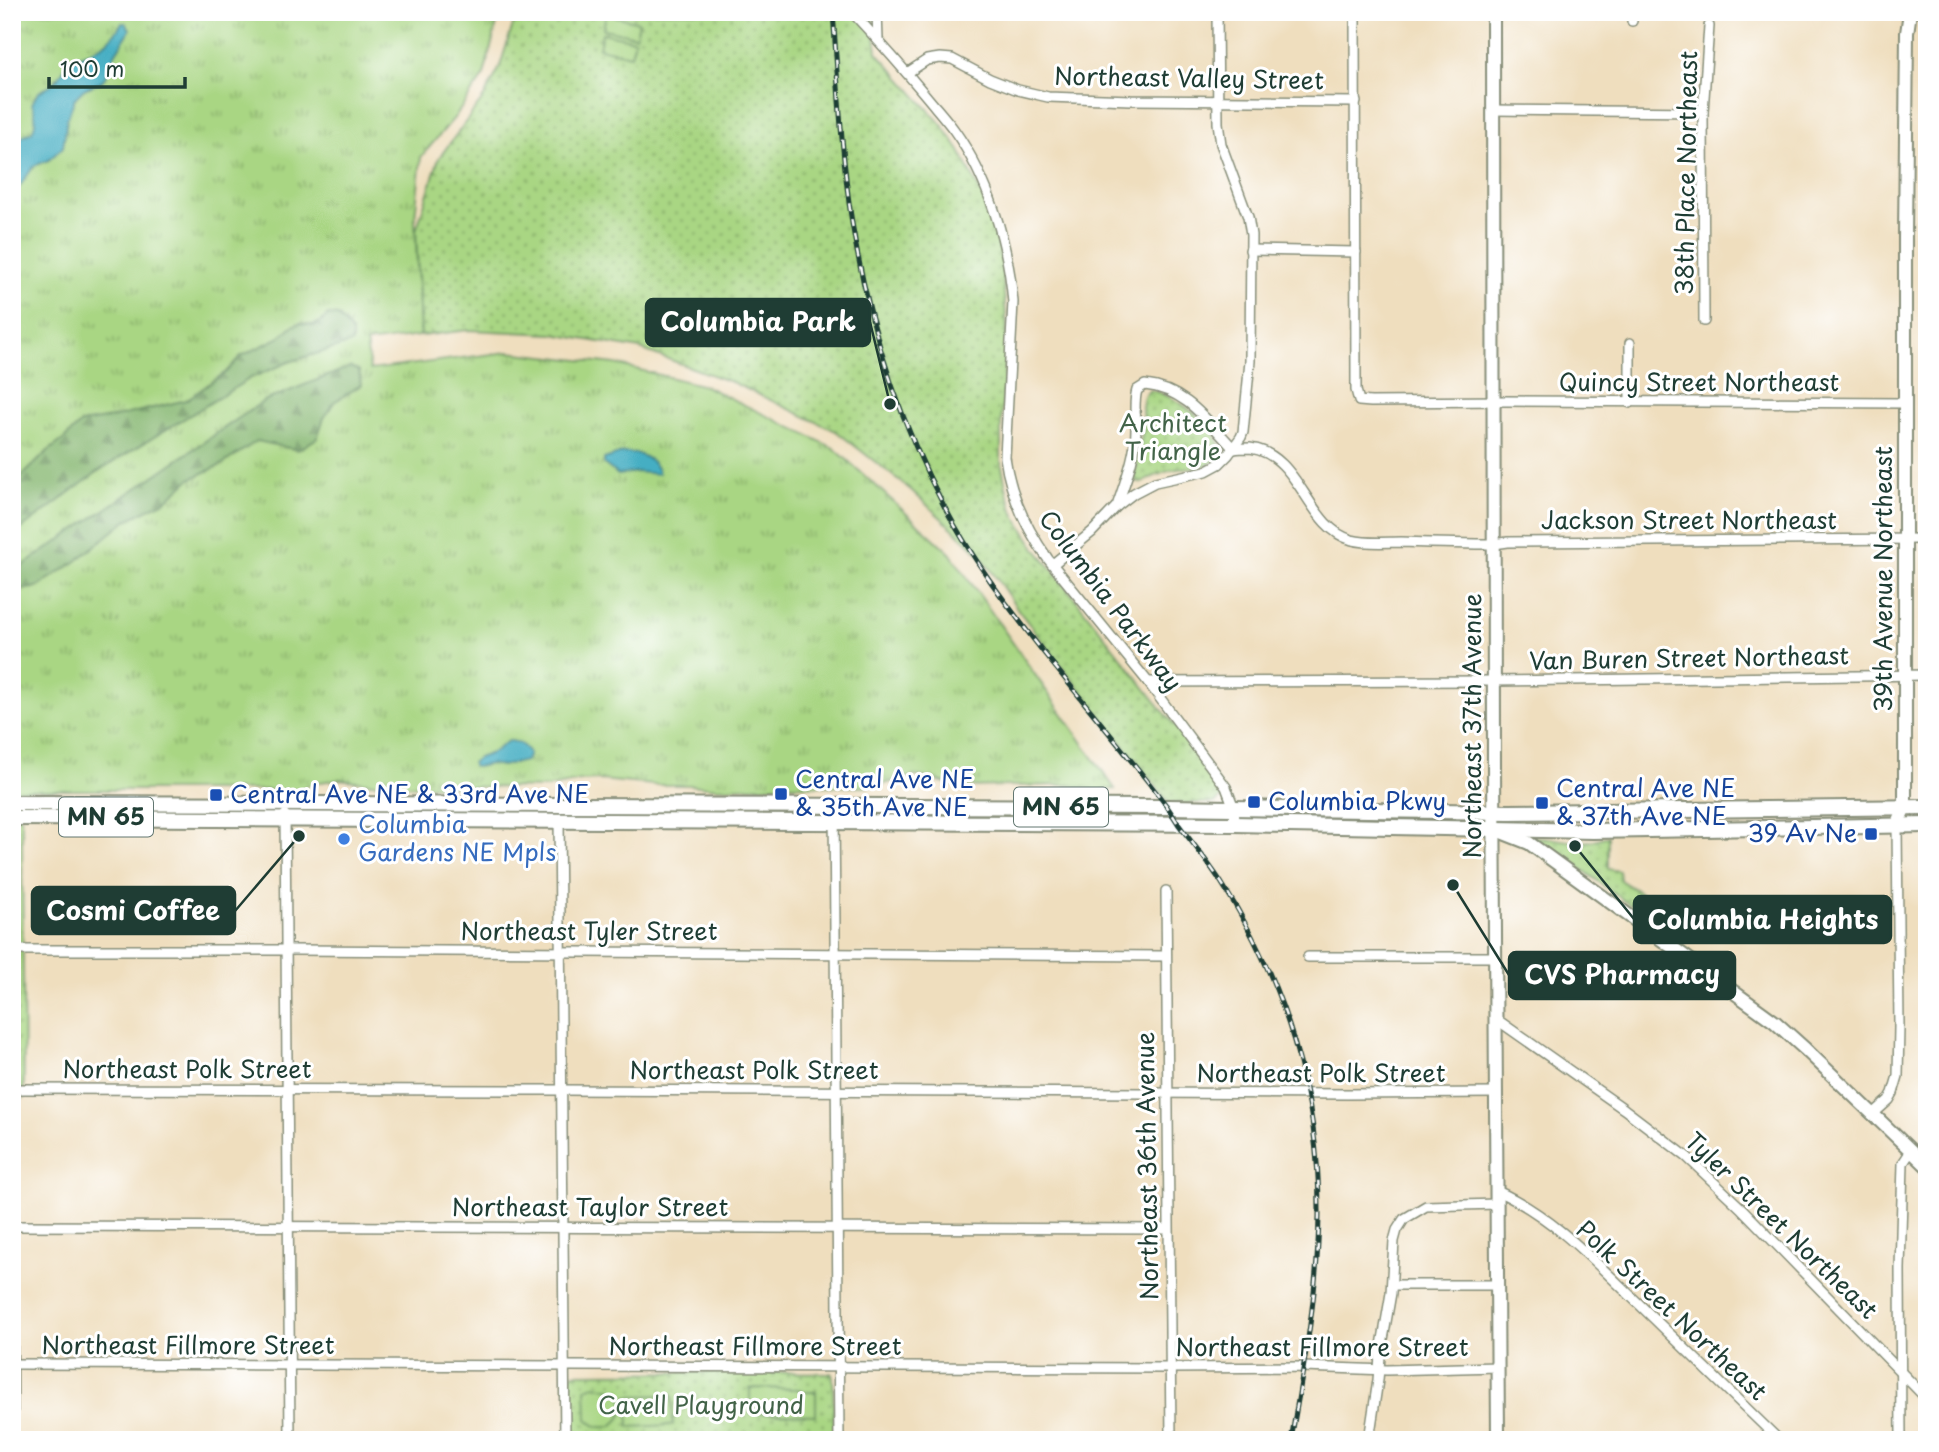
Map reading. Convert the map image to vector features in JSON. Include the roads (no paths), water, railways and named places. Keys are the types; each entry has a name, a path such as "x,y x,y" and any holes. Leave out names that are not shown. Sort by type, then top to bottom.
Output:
{"main road":[{"name":"MN 65","path":"12,803 285,803 834,813 1494,830 1593,831 1927,825"},
{"name":"MN 65","path":"12,817 559,819 1234,808 1494,812 1927,807"},
{"path":"1655,830 1661,820 1696,816 1715,810"},
{"path":"1593,831 1617,821 1647,819 1660,811"}],"street":[{"name":"Columbia Parkway","path":"852,12 954,130 974,163 989,198 1011,279 1013,327 1005,457 1008,480 1025,522 1034,539 1226,787 1234,808 1235,824"},
{"path":"877,12 878,40"},
{"path":"1053,564 1134,493 1155,482 1206,471 1219,464 1234,449 1243,432 1250,361 1248,217 1222,144 1218,123 1217,12"},
{"path":"1250,250 1356,252 1356,12"},
{"name":"Northeast 37th Avenue","path":"1493,12 1494,830 1499,1440"},
{"name":"39th Avenue Northeast","path":"1904,12 1907,33"},
{"name":"39th Avenue Northeast","path":"1872,1115 1889,1100 1898,1076 1897,825 1905,807 1904,403 1907,33 1910,12"},
{"name":"38th Place Northeast","path":"1704,321 1703,113 1709,26"},
{"name":"Northeast Valley Street","path":"907,73 927,60 940,58 952,59 1018,90 1048,97 1081,100 1356,102"},
{"path":"1493,110 1703,113"},
{"name":"Quincy Street Northeast","path":"1356,252 1356,390 1359,401 1904,403"},
{"path":"1630,343 1630,403"},
{"path":"1117,506 1131,460 1136,431 1134,400 1137,390 1145,385 1165,388 1183,398 1200,412 1234,449"},
{"name":"Jackson Street Northeast","path":"1234,449 1250,448 1273,457 1285,467 1327,523 1338,533 1353,540 1494,544 1927,539"},
{"name":"Van Buren Street Northeast","path":"1147,682 1494,681 1927,675"},
{"path":"285,803 290,1440"},
{"path":"834,813 839,1440"},
{"path":"559,819 565,1440"},
{"path":"1494,830 1529,844 1775,1022 1927,1167"},
{"name":"Northeast 36th Avenue","path":"1166,891 1171,1440"},
{"name":"Northeast Tyler Street","path":"12,950 1166,956"},
{"path":"1308,957 1495,957"},
{"name":"Tyler Street Northeast","path":"1496,1018 1625,1109 1686,1157 1742,1209 1927,1399"},
{"name":"Northeast Polk Street","path":"12,1089 1496,1093"},
{"path":"1901,1440 1903,1163 1911,1151"},
{"path":"1369,1440 1392,1285 1397,1230 1404,1219 1426,1206 1497,1198"},
{"name":"Polk Street Northeast","path":"1497,1198 1510,1198 1587,1252 1779,1440"},
{"name":"Northeast Taylor Street","path":"12,1226 1168,1229"},
{"path":"12,1273 13,1440"},
{"path":"1392,1285 1497,1285"},
{"name":"Northeast Fillmore Street","path":"12,1364 1379,1369 1498,1367"}],"water":[{"path":"122,23 126,23 130,29 106,76 101,82 84,89 75,98 67,119 63,147 49,160 34,166 12,197 12,144 32,132 35,118 32,104 37,95 57,80 70,61 106,42"},
{"path":"622,453 645,457 654,463 659,474 636,472 618,475 604,464 604,459"},
{"path":"508,741 518,743 526,749 529,754 526,761 502,766 472,766 478,758 492,753"}],"railway":[{"path":"833,12 845,170 866,296 898,402 927,471 965,543 1003,599 1166,805 1221,882 1263,959 1294,1041 1313,1127 1319,1215 1313,1300 1291,1440"}],"place":[{"name":"Columbia Park","path":"890,404"},
{"name":"Central Ave NE & 35th Ave NE","path":"781,794"},
{"name":"Central Ave NE & 33rd Ave NE","path":"216,795"},
{"name":"Columbia Pkwy","path":"1254,802"},
{"name":"Central Ave NE & 37th Ave NE","path":"1542,803"},
{"name":"39 Av Ne","path":"1871,834"},
{"name":"Cosmi Coffee","path":"299,836"},
{"name":"Columbia Gardens NE Mpls","path":"344,839"},
{"name":"Columbia Heights","path":"1575,846"},
{"name":"CVS Pharmacy","path":"1453,885"}],"park label":[{"name":"Architect Triangle","path":"1173,438"},
{"name":"Cavell Playground","path":"701,1406"}]}
